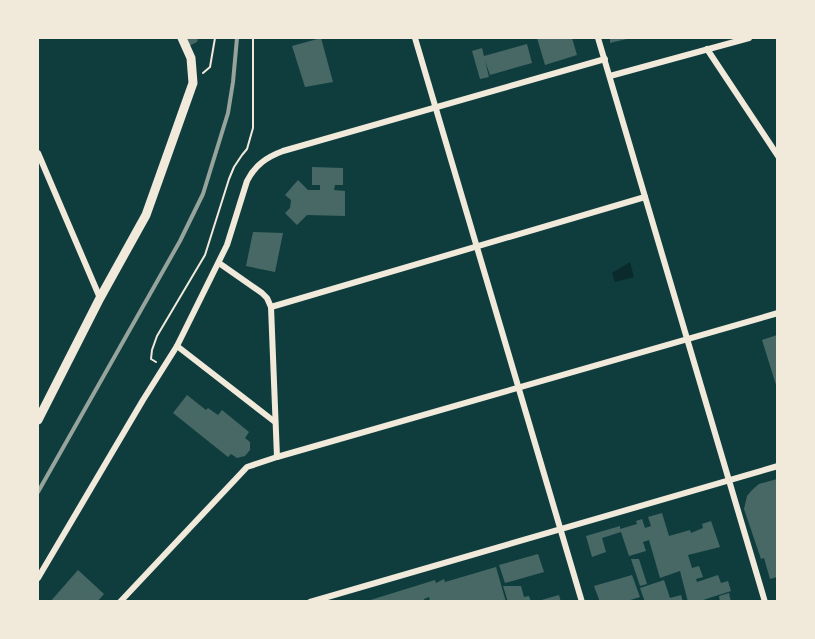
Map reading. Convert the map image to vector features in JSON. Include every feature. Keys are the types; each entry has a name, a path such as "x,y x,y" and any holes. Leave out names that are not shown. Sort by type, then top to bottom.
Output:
{"street":[{"path":"38,418 146,215 191,90 193,75 191,58 182,38"},
{"path":"415,38 582,602"},
{"path":"598,38 765,602"},
{"path":"609,76 750,38"},
{"path":"707,49 777,156"},
{"path":"38,578 177,346 219,263 252,171 270,157 283,151 605,59"},
{"path":"38,153 100,298"},
{"path":"271,307 645,197"},
{"path":"219,263 262,293 271,307 277,457"},
{"path":"120,602 247,467 777,313"},
{"path":"177,346 275,422"},
{"path":"310,602 777,466"}],"path":[{"path":"193,75 202,75 210,67 214,38"},
{"path":"163,368 151,359 157,336 205,255 229,179 251,137 253,128 253,38"}],"water":[{"path":"630,262 634,277 615,282 612,273"}],"building":[{"path":"186,38 198,38 197,42 189,46"},
{"path":"321,38 333,82 305,87 292,46"},
{"path":"537,38 572,38 577,55 545,65"},
{"path":"610,38 631,38 610,43"},
{"path":"527,44 532,63 490,75 485,61 489,77 480,79 472,51 482,48 484,56"},
{"path":"312,167 343,168 343,185 335,185 334,190 345,191 345,216 307,215 297,225 285,213 290,208 291,200 285,195 298,180 308,190 320,190 320,185 312,185"},
{"path":"253,232 283,233 275,272 246,266"},
{"path":"777,335 777,388 762,340"},
{"path":"187,395 206,410 208,408 218,415 222,410 249,432 245,438 250,442 250,450 245,456 237,458 231,454 228,457 173,413"},
{"path":"777,479 777,577 770,579 744,509 747,496 752,490 759,484"},
{"path":"662,513 669,536 690,530 691,533 703,528 702,524 711,521 720,547 688,555 692,568 699,566 703,577 696,579 697,582 718,575 721,583 728,581 731,591 703,600 703,602 688,602 680,571 660,578 649,540 643,542 646,551 629,556 621,532 602,538 606,552 592,557 586,536 620,526 620,529 637,524 636,521 642,519 645,528 651,526 648,517"},
{"path":"538,554 544,572 505,583 499,565"},
{"path":"631,559 639,559 647,584 640,586"},
{"path":"496,567 506,602 430,602 429,597 424,599 425,602 405,602 405,600 364,602 435,580 436,583 444,579 445,582"},
{"path":"78,570 104,594 97,602 50,602"},
{"path":"632,575 640,597 624,602 600,602 594,586"},
{"path":"664,580 670,598 681,595 683,602 645,602 640,588"},
{"path":"503,586 521,586 524,597 529,596 531,602 508,602"},
{"path":"729,593 731,602 720,602 719,596"},
{"path":"559,595 561,602 538,602 538,601"}],"railway":[{"path":"38,492 180,241 203,194 228,113 237,38"}]}
